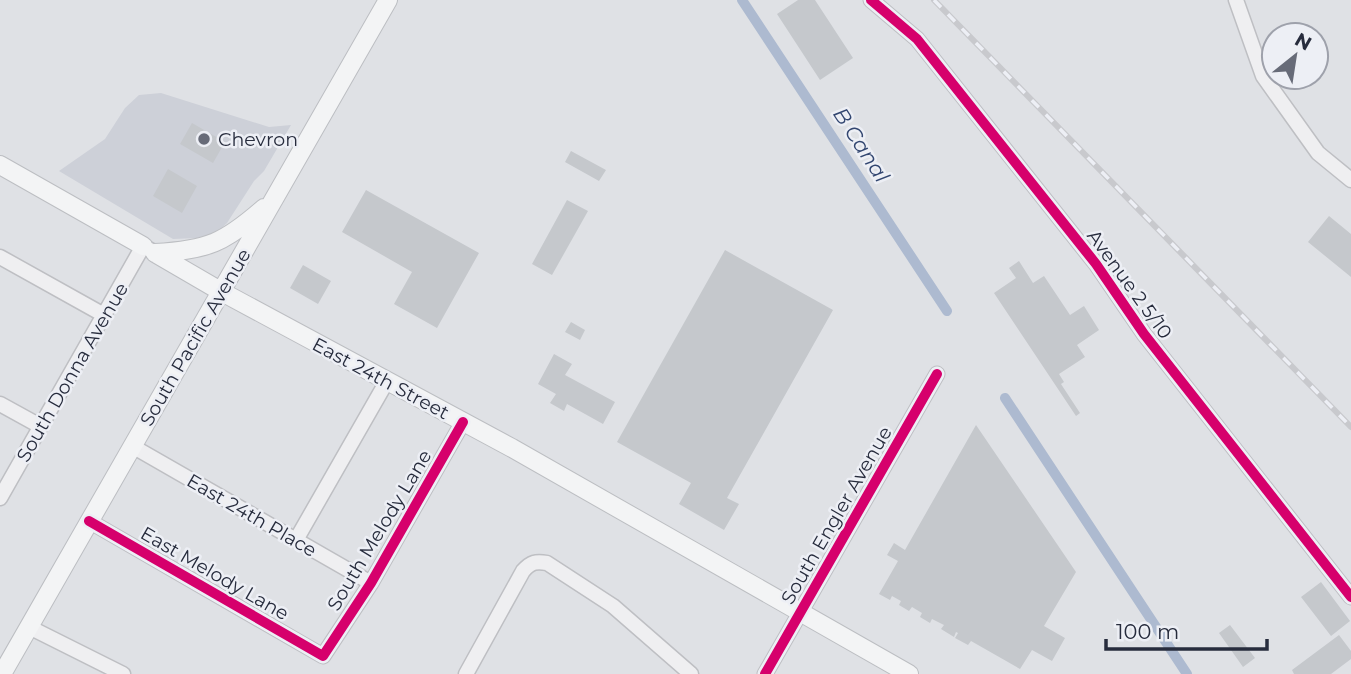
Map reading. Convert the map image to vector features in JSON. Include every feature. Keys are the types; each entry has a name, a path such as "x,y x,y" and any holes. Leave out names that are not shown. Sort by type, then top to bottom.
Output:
{"main road":[{"name":"South Pacific Avenue","path":"2,674 388,0"},
{"name":"East 24th Street","path":"0,165 222,292 463,422 909,674"},
{"path":"149,249 204,248 247,223 275,199"}],"street":[{"name":"Avenue 2 5/10","path":"871,0 917,39 1096,264 1144,334 1351,597"},
{"path":"1236,0 1264,76 1318,153 1351,180"},
{"name":"South Donna Avenue","path":"0,498 104,315 149,249"},
{"path":"0,257 104,315"},
{"name":"South Engler Avenue","path":"765,674 937,374"},
{"path":"296,540 387,381"},
{"path":"0,404 40,426"},
{"name":"South Melody Lane","path":"323,656 371,583 463,422"},
{"name":"East 24th Place","path":"132,446 371,583"},
{"name":"East Melody Lane","path":"89,521 323,656"},
{"path":"466,674 523,571 533,562 547,563 592,590 639,626 691,674"},
{"path":"29,627 120,673"}],"shaded area":[{"path":"161,93 269,127 291,125 264,171 254,181 227,223 216,233 197,238 173,239 59,171 105,139 125,108 139,95"}],"building":[{"path":"798,0 815,0 853,58 820,80 777,14"},
{"path":"192,123 225,142 213,163 180,144"},
{"path":"571,151 606,170 599,181 565,162"},
{"path":"168,169 197,186 182,213 153,196"},
{"path":"366,190 479,253 437,328 394,304 412,272 342,232"},
{"path":"567,200 588,211 552,275 532,264"},
{"path":"1329,216 1351,234 1351,277 1308,242"},
{"path":"725,250 833,310 727,498 739,504 724,530 679,504 691,483 617,442"},
{"path":"1019,261 1033,283 1044,276 1070,315 1084,306 1099,330 1077,345 1085,357 1059,374 1064,382 1061,384 1080,413 1076,416 994,293 1016,278 1009,268"},
{"path":"303,265 331,281 318,304 290,288"},
{"path":"571,322 585,330 580,340 565,332"},
{"path":"554,354 572,364 565,375 615,402 603,424 567,404 564,411 550,403 556,394 538,384"},
{"path":"976,425 1076,572 1044,626 1065,638 1052,661 1032,650 1020,669 971,641 968,645 955,638 958,633 956,632 954,637 941,629 944,625 932,619 930,623 920,617 922,613 912,607 909,611 899,605 901,601 892,596 890,600 879,594 898,561 887,555 894,543 905,550"},
{"path":"1321,582 1350,621 1331,636 1301,597"},
{"path":"1230,625 1255,658 1243,667 1219,633"},
{"path":"1339,635 1351,651 1351,659 1331,674 1294,674 1292,670"}],"waterway":[{"name":"B Canal","path":"742,0 947,311"},
{"name":"B Canal","path":"1005,398 1187,674"}],"railway":[{"path":"934,0 1351,427"}],"cycle path":[{"path":"871,0 917,39 1096,264 1144,334 1351,597"},
{"path":"765,674 937,374"},
{"path":"89,521 323,656 371,583 463,422"}],"place":[{"name":"Chevron","path":"204,139"}]}
